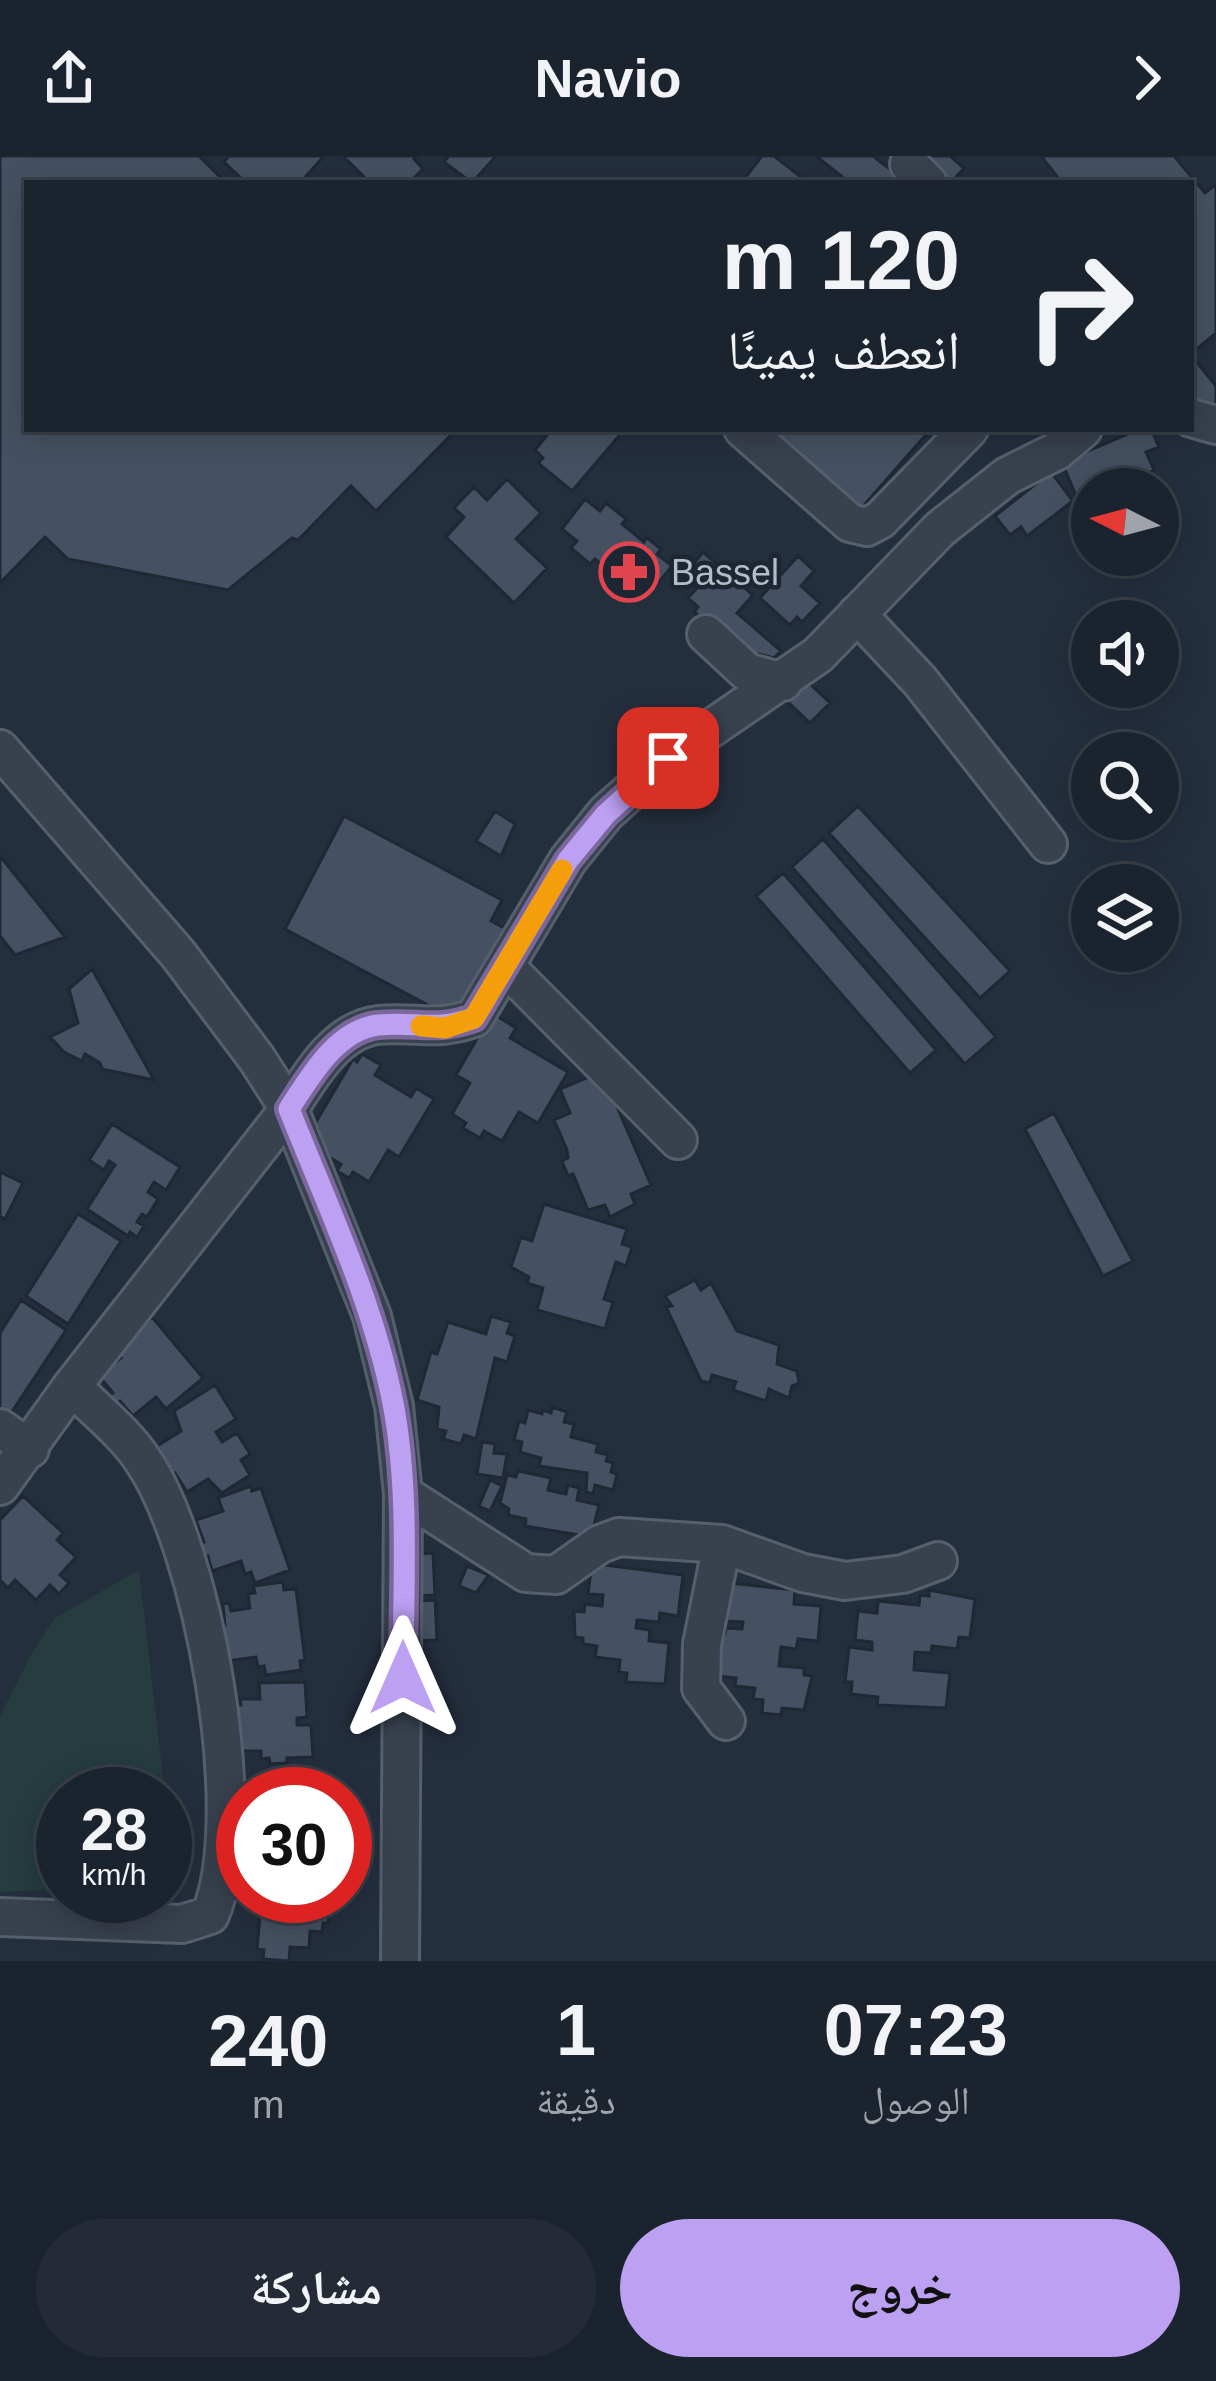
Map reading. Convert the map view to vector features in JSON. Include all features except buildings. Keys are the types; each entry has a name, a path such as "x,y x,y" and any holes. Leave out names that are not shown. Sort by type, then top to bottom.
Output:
{"street":[{"path":"746,432 850,523 867,527 880,520 966,432"},
{"path":"0,1486 15,1438 72,1385 289,1109 314,1070 344,1039 373,1025 445,1028 474,1018 568,860 606,814 668,758 818,655 940,529 1007,476 1058,451 1074,432"},
{"path":"857,614 920,681 1048,844"},
{"path":"706,634 747,672 782,682"},
{"path":"0,748 178,954 257,1059 289,1109 372,1316 394,1406 403,1494 400,1961"},
{"path":"507,968 678,1140"},
{"path":"0,1917 182,1924 210,1915 222,1887 226,1846 218,1683 182,1545 142,1459 72,1385"},
{"path":"403,1494 526,1573 556,1575 600,1544 619,1537 722,1544 803,1573 844,1581 903,1574 938,1561"},
{"path":"722,1544 702,1643 701,1688 726,1721"}],"green space":[{"path":"139,1570 162,1767 36,1767 36,1890 0,1892 0,1716 55,1618"}],"slow traffic":[{"path":"421,1026 445,1028 474,1018 562,870"}],"place":[{"name":"Bassel","path":"629,572"}],"route":[{"path":"403,1678 403,1494 394,1406 372,1316 289,1109 314,1070 344,1039 373,1025 445,1028 474,1018 568,860 606,814 668,758"}]}
